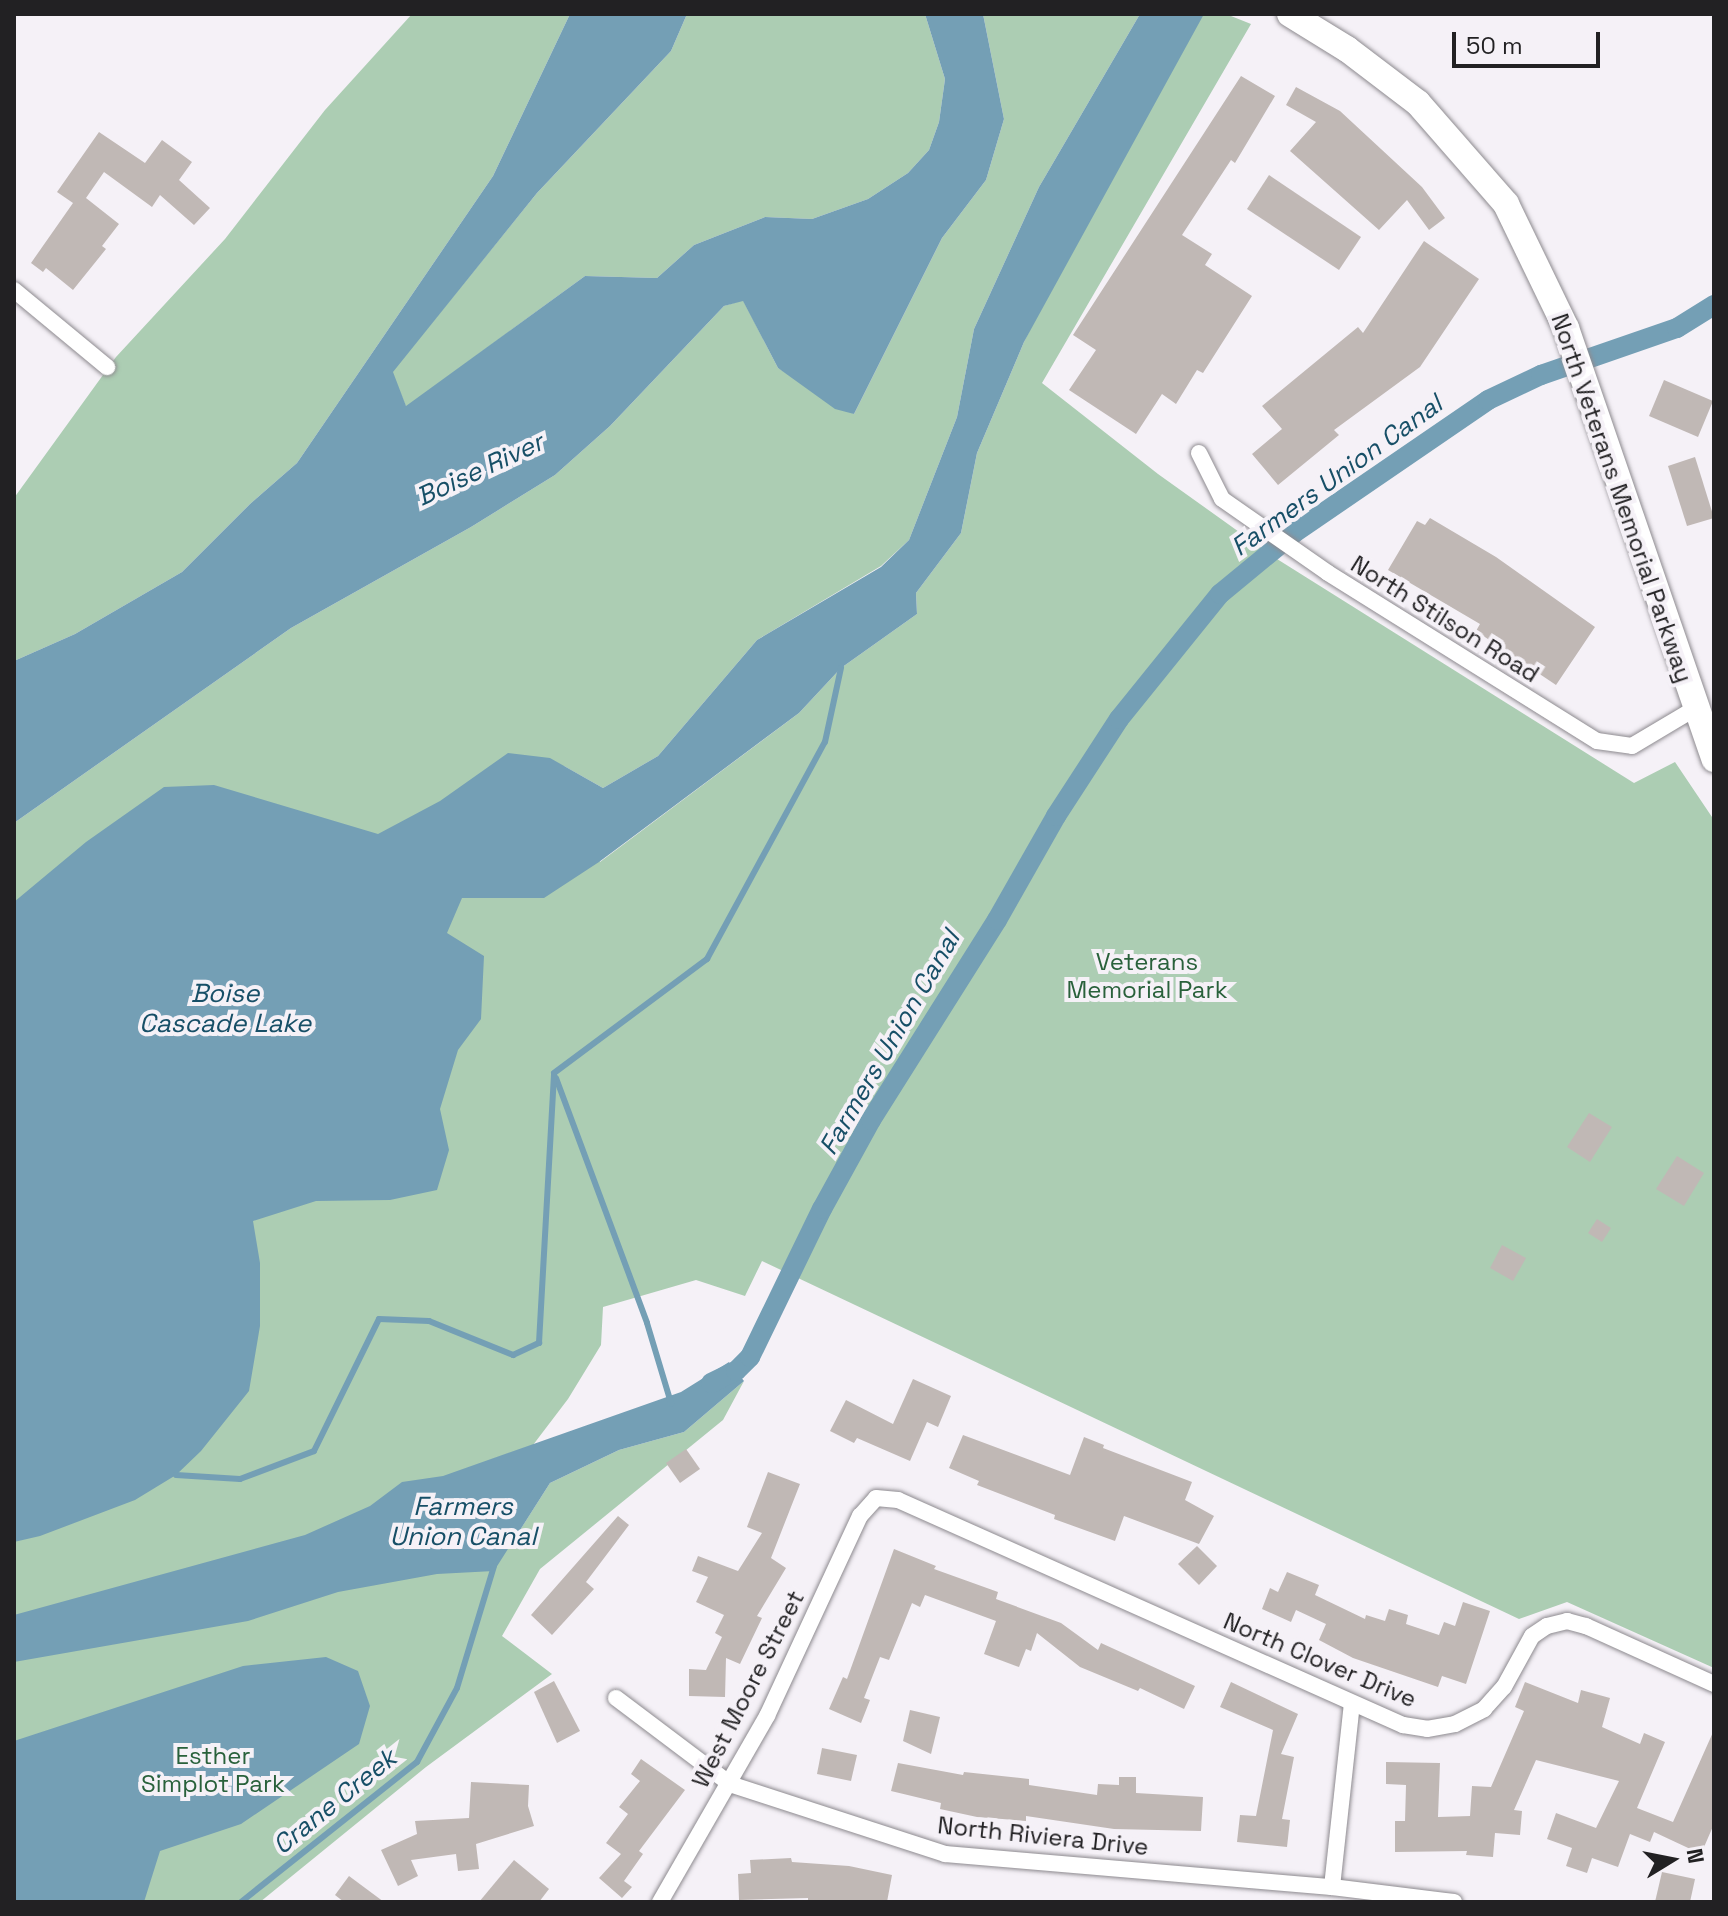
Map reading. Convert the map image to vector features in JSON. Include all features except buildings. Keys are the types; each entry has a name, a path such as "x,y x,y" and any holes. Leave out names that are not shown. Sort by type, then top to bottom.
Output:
{"main road":[{"name":"North Veterans Memorial Parkway","path":"1290,14 1347,49 1418,103 1506,204 1566,328 1714,759"},
{"name":"North Veterans Memorial Parkway","path":"1696,708 1714,732"}],"street":[{"path":"14,290 107,367"},
{"name":"North Stilson Road","path":"1199,453 1222,499 1320,567 1597,741 1632,746 1696,708"},
{"name":"North Clover Drive","path":"876,1498 898,1500 1403,1725 1427,1729 1455,1724 1484,1709 1504,1687 1532,1636 1547,1626 1567,1621 1586,1626 1714,1684"},
{"name":"West Moore Street","path":"660,1902 767,1716 860,1516 876,1498"},
{"name":"North Riviera Drive","path":"616,1698 730,1784 945,1854 1332,1887 1454,1902"},
{"path":"1332,1887 1352,1704"}],"green space":[{"path":"412,14 570,14 493,176 297,463 250,504 182,572 75,634 14,661 14,498 116,357 225,239 325,110"},
{"path":"687,14 925,14 945,79 939,122 929,150 908,173 868,199 812,219 765,217 694,245 657,278 585,276 406,407 392,372 537,193 671,51"},
{"name":"Veterans Memorial Park","path":"983,14 1140,14 1039,187 974,329 957,417 909,540 881,566 757,640 658,756 603,788 564,766 600,862 799,713 841,668 917,614 916,593 961,533 977,453 1024,342 1184,14 1226,14 1251,24 1042,383 1158,474 1277,559 1634,783 1675,762 1714,820 1714,1668 1567,1602 1519,1619 762,1261 745,1296 696,1280 603,1307 601,1345 568,1399 533,1445 482,1463 520,1530 550,1483 619,1450 684,1432 744,1381 723,1420 540,1569 502,1636 552,1674 426,1767 260,1902 14,1902 14,823 291,628 471,527 555,475 610,426 724,306 743,300 778,368 854,414 942,238 986,180 1004,119"}],"water":[{"name":"Boise River","path":"570,14 687,14 671,51 537,193 393,372 406,406 585,276 657,278 694,245 765,217 812,219 868,199 908,173 929,150 939,122 945,79 925,14 983,14 1004,119 986,180 942,238 854,414 835,409 778,368 743,301 724,306 610,426 555,475 471,527 291,628 14,823 14,661 75,634 182,572 250,504 297,463 493,176"},
{"name":"Boise Cascade Lake","path":"1140,14 1204,14 1024,342 977,453 961,533 916,593 917,614 841,668 799,713 599,862 544,898 462,898 447,933 484,956 481,1019 458,1050 440,1109 449,1150 437,1190 390,1200 316,1201 253,1221 260,1263 260,1326 249,1391 201,1451 176,1475 135,1500 40,1536 14,1542 14,902 86,842 164,787 214,785 378,834 440,801 508,753 550,758 603,788 658,756 757,640 881,567 909,540 957,417 974,329 1039,187"},
{"name":"Farmers Union Canal","path":"729,1362 744,1381 684,1432 619,1450 550,1483 494,1571 437,1574 338,1592 248,1621 14,1662 14,1615 305,1535 370,1506 402,1482 443,1476 681,1392"},
{"path":"326,1657 358,1671 370,1706 359,1744 241,1824 160,1851 144,1902 14,1902 14,1741 243,1666"}],"waterway":[{"name":"Farmers Union Canal","path":"711,1383 736,1371 750,1357 822,1209 871,1120 997,920 1056,816 1119,719 1220,594 1294,533 1488,400 1541,375 1677,328 1714,305"},
{"path":"176,1475 240,1479 314,1451 379,1319 429,1321 513,1355 539,1343 554,1073 707,959 825,742 841,668"},
{"path":"556,1078 647,1323 671,1403"},
{"name":"Crane Creek","path":"241,1902 417,1762 457,1688 494,1566"}],"park label":[{"name":"Esther Simplot Park","path":"213,1770"}]}
